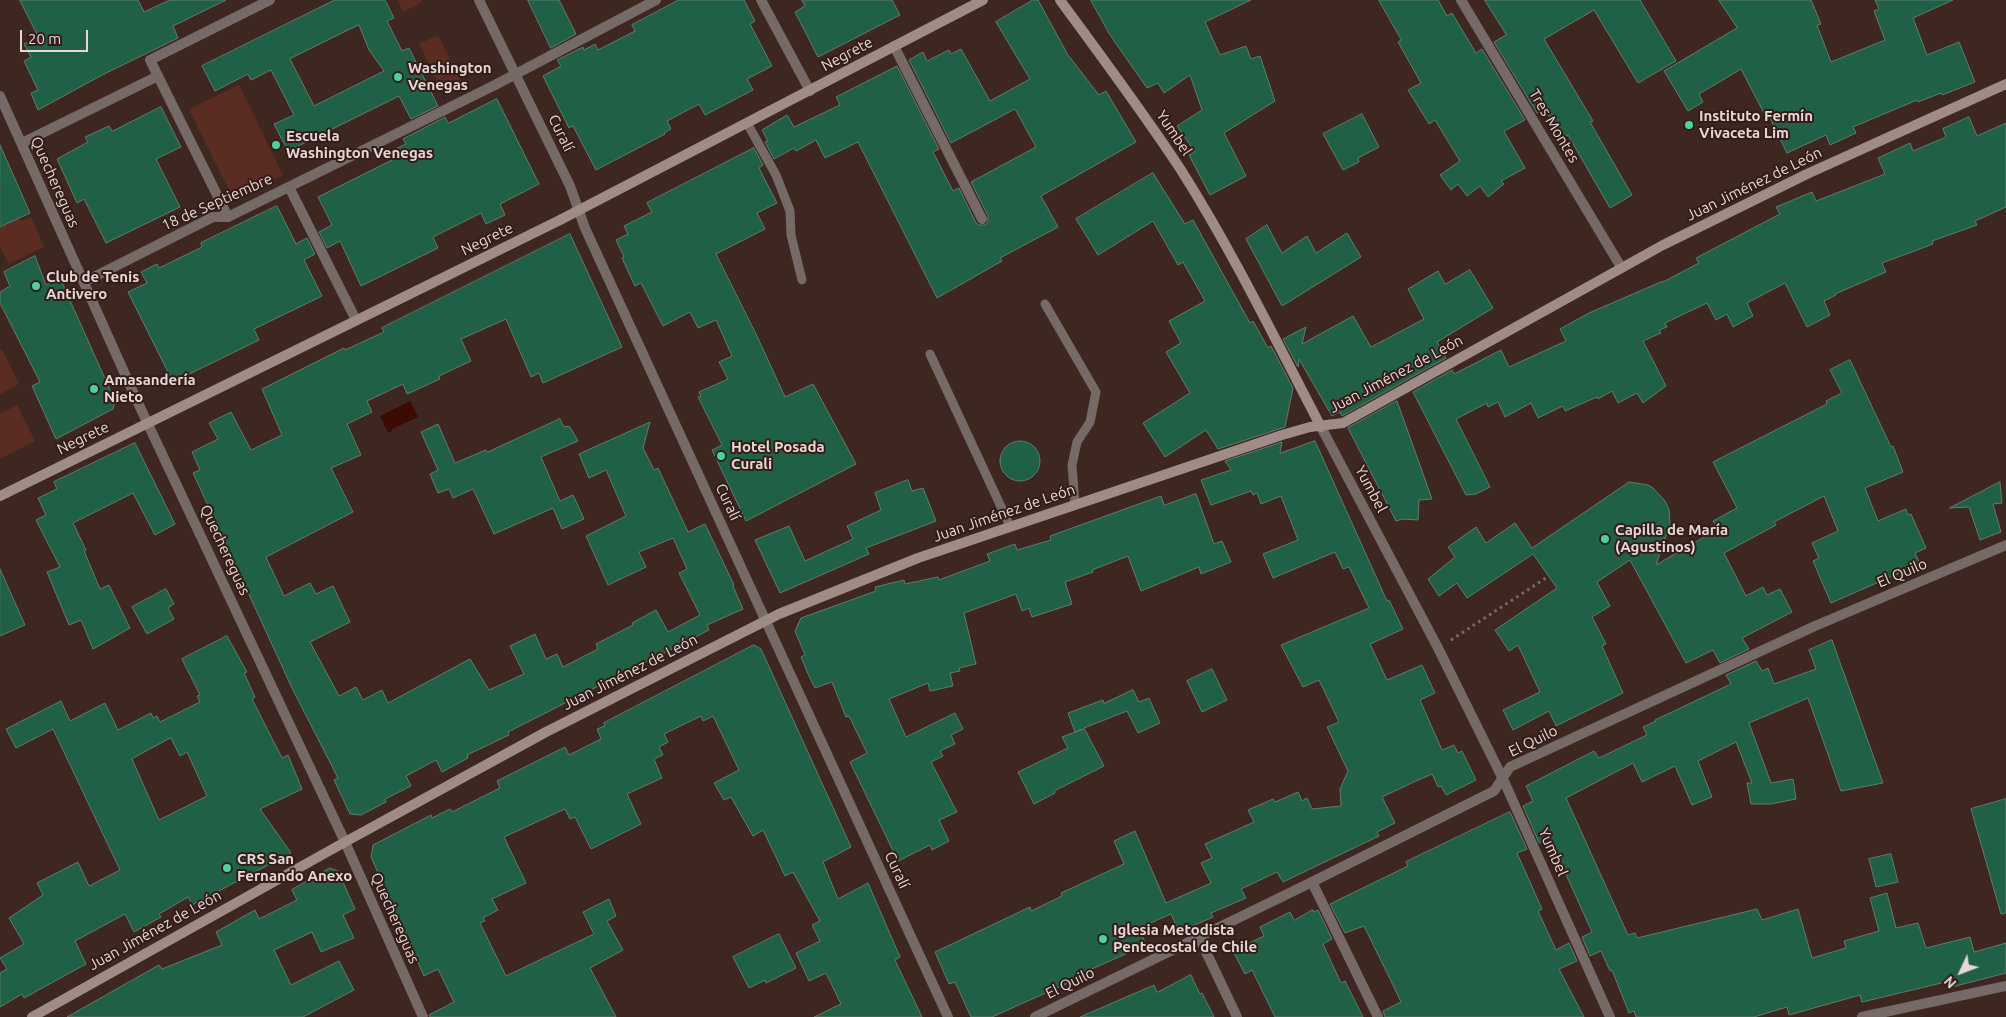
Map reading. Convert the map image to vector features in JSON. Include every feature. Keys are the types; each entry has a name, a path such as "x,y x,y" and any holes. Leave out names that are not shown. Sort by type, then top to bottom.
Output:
{"main road":[{"name":"Negrete","path":"0,496 578,210 983,0"},
{"name":"Yumbel","path":"1060,0 1156,132 1182,172 1258,306 1321,427"},
{"name":"Juan Jiménez de León","path":"32,1017 546,732 766,620 874,575 1010,526 1282,435 1310,427 1343,423 1621,267 1807,174 2006,84"}],"street":[{"path":"228,217 150,60 270,0"},
{"name":"Curalí","path":"479,0 570,186 589,236 948,1017"},
{"name":"18 de Septiembre","path":"84,282 213,217 228,217 289,187 516,74 656,0"},
{"path":"761,0 810,90"},
{"name":"Tres Montes","path":"1460,0 1621,267"},
{"path":"894,46 982,219"},
{"path":"22,143 158,76"},
{"name":"Quechereguas","path":"0,96 84,282 345,842 423,1017"},
{"path":"289,187 356,320"},
{"name":"Yumbel","path":"1321,427 1438,648 1503,779 1610,1017"},
{"name":"El Quilo","path":"1035,1017 1494,791 1510,767 1815,626 2006,545"},
{"path":"1312,882 1378,1017"},
{"path":"1199,937 1237,1017"},
{"path":"1862,1017 2006,986"}],"lane":[{"path":"747,123 776,175 790,211 791,235 802,280"},
{"path":"1045,304 1096,392 1090,422 1076,442 1072,465 1075,504"},
{"path":"930,354 1010,526"}],"path":[{"path":"1438,648 1549,576"}],"shaded area":[{"path":"397,0 421,0 422,2 403,12"},
{"path":"438,35 464,87 445,96 419,44"},
{"path":"239,85 283,175 233,199 189,109"},
{"path":"31,217 44,247 9,264 0,247 0,228 19,218 21,221"},
{"path":"2,349 19,384 0,394 0,350"},
{"path":"410,401 418,417 392,429 388,433 380,416"},
{"path":"17,405 35,441 0,459 0,414"}],"building":[{"path":"20,0 138,0 144,12 170,0 226,0 173,26 178,38 102,75 38,110 31,93 38,90 24,61 31,57 24,44 38,37"},
{"name":"Washington Venegas","path":"335,0 385,0 394,18 387,21 402,51 409,48 438,106 411,119 399,96 288,151 274,124 294,115 271,70 251,80 248,74 215,91 202,66","holes":["359,25 369,50 384,71 314,106 290,59"]},
{"path":"528,0 559,0 576,34 551,48"},
{"path":"679,0 744,0 755,21 750,24 772,66 747,79 753,90 705,115 699,104 667,121 671,129 665,134 596,170 573,126 569,128 543,76 561,66 557,60 583,47 584,50 595,44 598,50 635,31 632,25"},
{"path":"802,0 892,0 900,15 818,57 795,12 805,6"},
{"path":"1033,0 1038,0 1068,55 1099,95 1106,91 1136,142 1041,196 1058,227 1000,258 1002,261 937,298 858,142 825,158 816,140 796,151 794,148 774,159 765,142 768,141 762,130 787,115 794,127 840,105 836,97 897,66 939,149 933,152 953,191 959,188 976,223 985,225 988,222 988,216 971,182 1036,147 1015,109 951,143 909,60 923,52 927,61 949,50 951,54 961,49 990,101 1030,79 996,22"},
{"path":"1091,0 1251,0 1205,22 1220,55 1246,46 1251,59 1260,56 1275,101 1224,133 1246,176 1210,195 1189,155 1195,152 1177,126 1202,110 1190,75 1164,93 1158,83 1147,88 1110,35"},
{"path":"1379,0 1438,0 1447,16 1452,13 1476,53 1482,49 1525,120 1504,131 1525,168 1501,181 1504,184 1488,197 1480,186 1467,196 1458,184 1451,190 1440,175 1460,161 1435,120 1429,124 1408,90 1421,83 1398,42 1401,40"},
{"path":"1485,0 1640,0 1676,61 1638,83 1594,10 1544,39 1593,121 1590,122 1632,195 1610,208 1568,135 1562,139 1545,109 1537,113 1494,42 1506,35"},
{"path":"1719,0 1811,0 1821,24 1817,25 1831,62 1885,40 1874,11 1879,9 1875,0 1953,0 1913,18 1927,55 1959,42 1975,82 1942,95 1941,93 1918,102 1917,100 1853,127 1856,133 1830,145 1826,135 1787,153 1769,116 1766,117 1741,69 1699,94 1703,102 1688,111 1664,71 1737,28"},
{"path":"497,99 539,184 500,204 505,215 486,224 481,213 433,237 438,248 361,286 340,241 327,248 319,232 332,225 318,197 394,159 391,151 406,144 403,139 445,117 448,123"},
{"path":"161,107 181,147 156,159 180,207 106,243 84,199 77,203 57,159 88,142 85,137 109,126 112,131"},
{"path":"1362,114 1379,147 1358,158 1359,162 1343,170 1323,134"},
{"path":"1969,117 1977,136 2006,123 2006,207 1975,221 1977,225 1932,241 1933,244 1882,263 1886,272 1835,294 1824,301 1830,315 1807,327 1785,283 1747,303 1753,316 1733,327 1727,314 1716,320 1707,303 1665,323 1667,327 1659,330 1661,333 1643,341 1666,386 1643,403 1637,393 1618,403 1612,391 1598,399 1597,397 1565,411 1563,406 1538,418 1531,403 1505,417 1498,402 1488,407 1487,403 1456,419 1490,487 1476,494 1466,495 1413,392 1452,370 1454,374 1501,350 1509,367 1566,341 1560,329 1589,313 1663,282 1699,263 1696,258 1780,214 1776,207 1812,192 1816,201 1885,174 1878,158 1910,143 1913,151 1946,137 1943,129"},
{"path":"0,145 30,213 0,227"},
{"path":"754,148 763,165 759,168 777,203 757,213 765,229 716,254 785,397 813,384 856,464 746,521 712,450 722,445 698,397 701,396 699,392 728,379 719,362 732,356 716,320 698,328 690,312 663,326 641,283 635,286 616,240 628,234 624,226 652,212 647,203"},
{"path":"1153,173 1185,224 1193,220 1250,323 1253,321 1268,348 1271,346 1293,388 1285,427 1218,449 1206,430 1165,457 1143,423 1190,393 1166,352 1181,343 1169,321 1205,301 1183,262 1178,265 1153,221 1098,255 1076,219"},
{"path":"277,206 296,244 307,238 315,254 304,260 322,296 254,329 259,340 173,382 128,292 147,283 141,272 157,264 159,268 202,247 201,243"},
{"path":"1267,225 1282,253 1307,236 1316,253 1347,233 1361,257 1282,306 1246,239"},
{"path":"570,234 622,347 543,383 539,373 531,377 506,319 461,339 471,361 439,376 440,379 407,394 403,384 367,401 372,412 347,424 361,455 331,468 353,512 266,557 284,596 310,583 316,594 333,586 350,622 310,642 339,696 356,687 363,700 382,690 388,703 470,659 489,690 524,674 510,646 535,634 546,659 557,654 563,667 598,649 596,644 633,625 632,623 656,610 668,632 700,615 679,573 687,569 673,538 639,552 646,567 608,585 586,536 626,516 606,470 589,478 579,454 650,422 643,448 654,470 658,468 688,532 705,524 734,585 743,609 707,625 709,630 508,732 509,735 467,755 468,758 442,772 436,760 406,776 411,786 385,799 386,802 361,815 350,814 334,780 338,778 292,688 193,473 200,470 192,452 218,439 209,423 231,412 251,450 282,435 262,389 344,348 345,350 384,332 382,328"},
{"path":"35,256 46,285 60,278 115,401 113,409 56,439 32,386 40,382 0,303 0,292 10,286 4,272"},
{"path":"1470,270 1493,308 1437,342 1446,358 1342,416 1340,412 1332,416 1299,359 1298,367 1283,339 1306,327 1302,344 1353,316 1371,347 1424,319 1408,289 1438,271 1445,284"},
{"path":"1850,360 1891,447 1893,446 1903,472 1865,488 1878,521 1906,509 1908,515 1911,514 1926,548 1915,553 1920,564 1831,603 1813,561 1819,558 1812,543 1838,531 1824,496 1774,522 1776,525 1724,553 1746,596 1763,587 1767,595 1780,589 1792,612 1742,638 1749,649 1720,663 1713,650 1686,663 1630,560 1597,582 1610,606 1592,617 1606,644 1602,646 1623,693 1556,726 1549,711 1513,730 1503,710 1540,692 1518,645 1509,651 1495,630 1557,588 1533,554 1467,598 1457,583 1439,596 1428,579 1455,557 1448,547 1476,527 1486,543 1515,523 1532,548 1629,482 1648,485 1653,488 1665,501 1669,509 1670,524 1656,565 1718,529 1713,521 1737,508 1713,462 1827,404 1826,401 1842,393 1830,370"},
{"path":"1397,401 1432,499 1419,500 1418,520 1403,519 1396,521 1348,428"},
{"path":"560,419 563,426 570,427 578,441 541,457 560,501 573,495 584,519 562,529 553,508 494,534 473,489 453,498 449,489 438,493 430,474 438,470 421,432 438,424 455,463 486,450 487,452"},
{"path":"1024,441 1031,444 1037,450 1040,461 1039,469 1031,478 1024,481 1016,481 1009,478 1001,469 1000,457 1003,450 1012,442"},
{"path":"1315,441 1387,601 1389,600 1403,629 1370,644 1387,680 1422,665 1435,693 1420,700 1442,750 1454,745 1458,753 1462,751 1476,780 1446,795 1441,786 1438,787 1432,774 1416,781 1382,797 1395,823 1377,832 1379,836 1283,882 1277,872 1241,889 1246,898 1211,913 1213,917 1179,932 1171,914 1139,928 1146,945 1076,976 1077,979 992,1017 971,1017 955,982 949,984 935,952 1030,907 1031,911 1062,896 1061,893 1124,864 1114,841 1135,831 1166,903 1211,883 1201,863 1212,858 1205,844 1254,822 1248,810 1273,799 1275,802 1298,792 1302,801 1307,798 1312,809 1341,806 1340,789 1348,771 1327,727 1339,722 1319,680 1303,687 1281,645 1369,608 1349,567 1343,569 1335,552 1273,578 1263,554 1298,540 1281,496 1261,504 1257,493 1253,495 1251,491 1211,505 1201,480 1231,470 1225,461 1282,442 1280,453"},
{"path":"135,443 175,524 155,535 133,493 73,523 86,550 84,551 100,589 109,585 130,628 93,649 81,620 69,625 47,572 60,567 36,520 46,515 38,498 57,489 54,482"},
{"path":"908,480 912,491 923,488 936,521 866,548 869,554 780,593 755,540 789,526 805,561 853,539 847,526 881,510 875,493"},
{"path":"2000,482 2002,503 1993,504 2001,532 1980,540 1969,507 1950,508"},
{"path":"1196,494 1214,544 1222,541 1231,562 1201,574 1199,567 1141,591 1128,556 1065,582 1072,604 1032,617 1029,608 1022,611 1016,594 964,613 976,664 959,668 960,671 950,673 953,686 930,691 928,683 889,699 906,737 955,713 963,729 951,735 955,744 940,751 943,756 931,762 957,812 939,820 949,841 932,850 930,845 898,861 850,762 867,753 849,716 846,717 832,682 815,688 801,657 805,655 795,631 801,618 876,591 875,587 904,580 905,584 938,577 939,580 990,561 987,554 1015,544 1017,550 1051,540 1050,536 1161,496 1164,505"},
{"path":"0,569 25,625 0,636"},
{"path":"166,589 174,604 168,608 174,619 147,634 132,607"},
{"path":"227,636 247,672 244,673 255,697 252,699 282,758 288,755 302,789 260,809 291,853 192,905 188,897 159,914 161,917 134,932 125,914 75,941 86,964 24,998 22,994 0,1007 0,973 7,969 0,958 24,944 9,918 43,895 37,883 78,862 89,886 120,870 53,729 16,748 6,729 61,701 70,721 105,703 118,730 151,713 153,718 157,716 160,722 200,702 197,696 200,695 182,659","holes":["171,738 180,756 187,752 207,796 159,820 132,759"]},
{"path":"1832,640 1883,783 1841,791 1808,698 1749,723 1771,783 1793,779 1796,799 1771,804 1751,804 1747,783 1752,783 1736,742 1698,761 1712,797 1692,805 1675,766 1642,782 1633,763 1566,798 1628,935 1635,933 1637,938 1757,909 1762,920 1798,909 1812,958 1846,948 1844,941 1879,931 1870,898 1887,893 1896,928 1918,923 1926,948 1970,937 1974,952 2006,943 2006,973 1952,987 1950,981 1862,1002 1860,995 1789,1015 1787,1007 1754,1017 1636,1017 1634,1011 1629,1013 1612,970 1610,971 1601,951 1590,956 1582,937 1592,932 1550,839 1539,843 1523,806 1533,801 1526,786 1594,751 1599,758 1647,735 1643,727 1731,684 1726,675 1756,661 1762,671 1768,668 1774,684 1816,669 1809,650"},
{"path":"754,645 761,649 851,847 823,862 838,899 868,883 900,957 895,960 922,1017 814,1017 841,1004 826,973 809,981 796,953 820,941 812,925 820,921 793,872 785,876 763,830 753,836 731,797 724,800 714,783 739,770 713,716 703,721 701,716 664,734 668,742 659,747 663,755 654,759 662,778 627,794 641,824 591,849 575,817 570,819 565,809 504,837 526,883 492,899 498,910 483,918 485,921 480,923 506,976 594,934 583,912 609,899 616,916 607,921 623,950 590,968 616,1017 430,1017 429,1015 454,1002 438,969 424,976 371,857 373,845 431,815 432,818 450,809 452,812 500,788 497,781 565,747 569,755 601,739 597,729 605,726 604,723"},
{"path":"1212,669 1227,700 1202,712 1187,681"},
{"path":"1133,690 1139,702 1149,698 1160,723 1138,733 1127,711 1084,728 1104,766 1054,791 1055,793 1034,804 1018,772 1068,748 1062,737 1083,729 1075,732 1068,713 1103,700 1104,703"},
{"path":"2006,799 2006,913 2001,914 1971,809"},
{"path":"1510,812 1527,849 1517,853 1542,909 1538,911 1556,950 1569,943 1577,961 1559,969 1584,1017 1385,1017 1383,1011 1401,1002 1392,983 1364,926 1345,933 1330,904 1408,866 1406,862"},
{"path":"1891,854 1898,882 1876,887 1869,859"},
{"path":"330,868 338,871 355,909 343,915 354,938 321,952 312,932 274,950 291,985 339,961 354,990 303,1017 67,1017 159,965 162,969 222,945 216,932 255,910 259,919 297,900 292,890"},
{"path":"1313,910 1314,912 1318,910 1332,939 1323,944 1341,983 1345,981 1363,1017 1275,1017 1252,970 1245,974 1233,951 1264,936 1260,927 1290,912 1294,920"},
{"path":"779,934 796,968 766,983 765,980 749,988 733,957"},
{"path":"1191,975 1214,1017 1080,1017 1154,985 1157,992"}],"place":[{"name":"Washington Venegas","path":"398,77"},
{"name":"Instituto Fermín Vivaceta Lim","path":"1689,125"},
{"name":"Escuela Washington Venegas","path":"276,145"},
{"name":"Club de Tenis Antivero","path":"36,286"},
{"name":"Amasandería Nieto","path":"94,389"},
{"name":"Hotel Posada Curali","path":"721,456"},
{"name":"Capilla de María (Agustinos)","path":"1605,539"},
{"name":"CRS San Fernando Anexo","path":"227,868"},
{"name":"Iglesia Metodista Pentecostal de Chile","path":"1103,939"}]}
